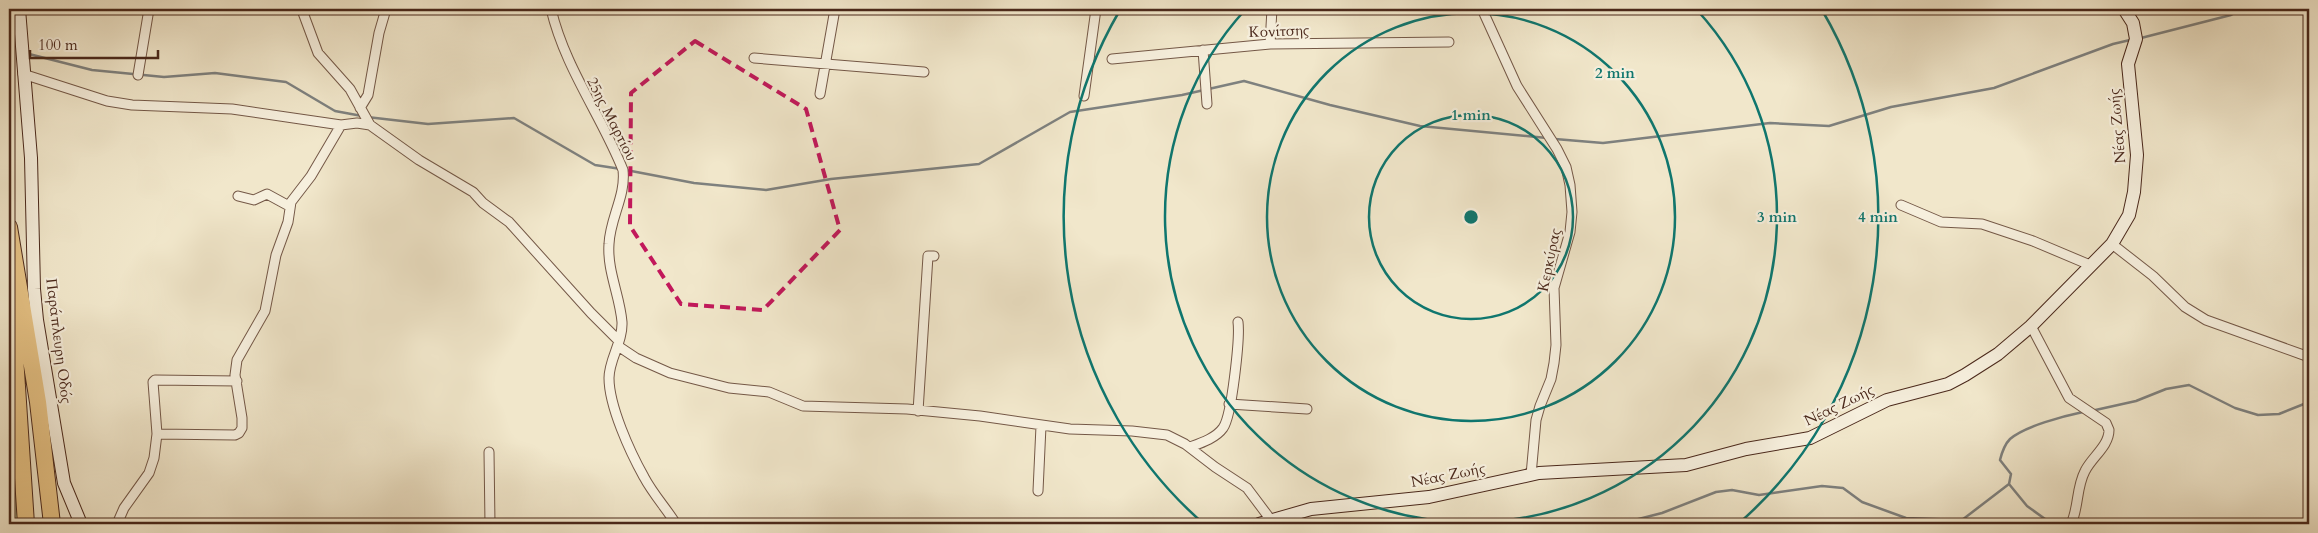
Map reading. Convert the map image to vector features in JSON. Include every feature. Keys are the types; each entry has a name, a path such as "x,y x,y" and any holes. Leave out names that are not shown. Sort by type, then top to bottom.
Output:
{"highway":[{"path":"9,227 38,402 52,524"},
{"path":"9,268 26,524"}],"street":[{"name":"Παράπλευρη Οδός","path":"19,9 31,158 34,289 37,320 63,476 80,524"},
{"path":"138,75 150,9"},
{"path":"314,9 301,10 318,53 350,89 370,125 419,160 473,192 483,203 509,222 618,343 636,358 670,373 729,388 769,392 802,406 918,410 980,416 1070,429 1154,433 1176,439 1190,447 1247,488 1271,520"},
{"path":"360,108 368,95 375,52 386,9"},
{"name":"25ης Μαρτίου","path":"551,9 556,30 567,58 623,170 623,190 609,243 609,260 621,315 618,343 610,368 609,379 617,419 643,476 676,524"},
{"path":"820,94 835,9"},
{"path":"1084,96 1096,9"},
{"path":"1270,44 1272,9"},
{"name":"Κερκύρας","path":"1482,9 1517,86 1557,149 1566,167 1570,185 1570,232 1554,288 1556,345 1554,363 1551,379 1536,420 1531,475"},
{"name":"Νέας Ζωής","path":"1259,524 1324,507 1429,497 1531,475 1686,465 1746,449 1810,438 1887,400 1957,380 1998,354 2031,326 2090,264 2112,244 2129,216 2137,167 2135,116 2128,74 2136,32 2133,23 2124,9"},
{"name":"Κονίτσης","path":"1112,59 1270,44 1449,42"},
{"path":"1203,50 1208,104"},
{"path":"754,58 924,72"},
{"path":"23,74 107,101 132,105 232,109 341,125 357,123 370,125"},
{"path":"157,434 239,433 242,428 235,375 238,360 265,312 276,255 288,222 289,206 317,167 341,125"},
{"path":"238,196 254,200 266,194 289,206"},
{"path":"1901,205 1941,222 1982,224 2033,240 2090,264"},
{"path":"2112,244 2153,276 2185,307 2206,320 2309,357"},
{"path":"918,410 928,256 934,256"},
{"path":"1190,447 1214,436 1223,429 1227,419 1239,331 1238,322"},
{"path":"2031,326 2066,394 2083,410 2106,423 2109,434 2080,480 2076,511 2071,524"},
{"path":"117,524 124,508 150,473 157,434 152,384 155,380 237,381"},
{"path":"1229,404 1307,409"},
{"path":"1038,491 1041,426"},
{"path":"489,452 490,524"}],"highlighted area":[{"path":"695,41 806,109 840,230 763,310 681,304 630,226 631,93"}],"green space":[{"path":"9,386 18,524 14,524 9,451"}],"waterway":[{"path":"2141,38 2231,15 2242,9"},
{"path":"1555,139 1603,143 1770,123 1829,126 1891,107 1994,88 2113,44 2130,40"},
{"path":"29,54 92,70 164,77 215,73 286,82 335,111 362,116"},
{"path":"626,170 694,183 766,190 831,179 979,164 1070,112 1182,95 1244,81 1330,105 1420,126 1547,138"},
{"path":"367,117 428,124 514,118 595,165 621,169"},
{"path":"2091,411 2136,401 2166,389 2189,385 2235,408 2258,415 2279,414 2309,402"},
{"path":"1604,524 1623,523 1662,513 1716,492 1732,490 1759,495 1822,486 1843,488 1862,502 1906,518 1962,520 2009,484 2011,474 2000,460 2002,451 2010,439 2035,426 2083,412"},
{"path":"2009,484 2027,506 2052,524"},
{"path":"1906,518 1911,524"}]}
